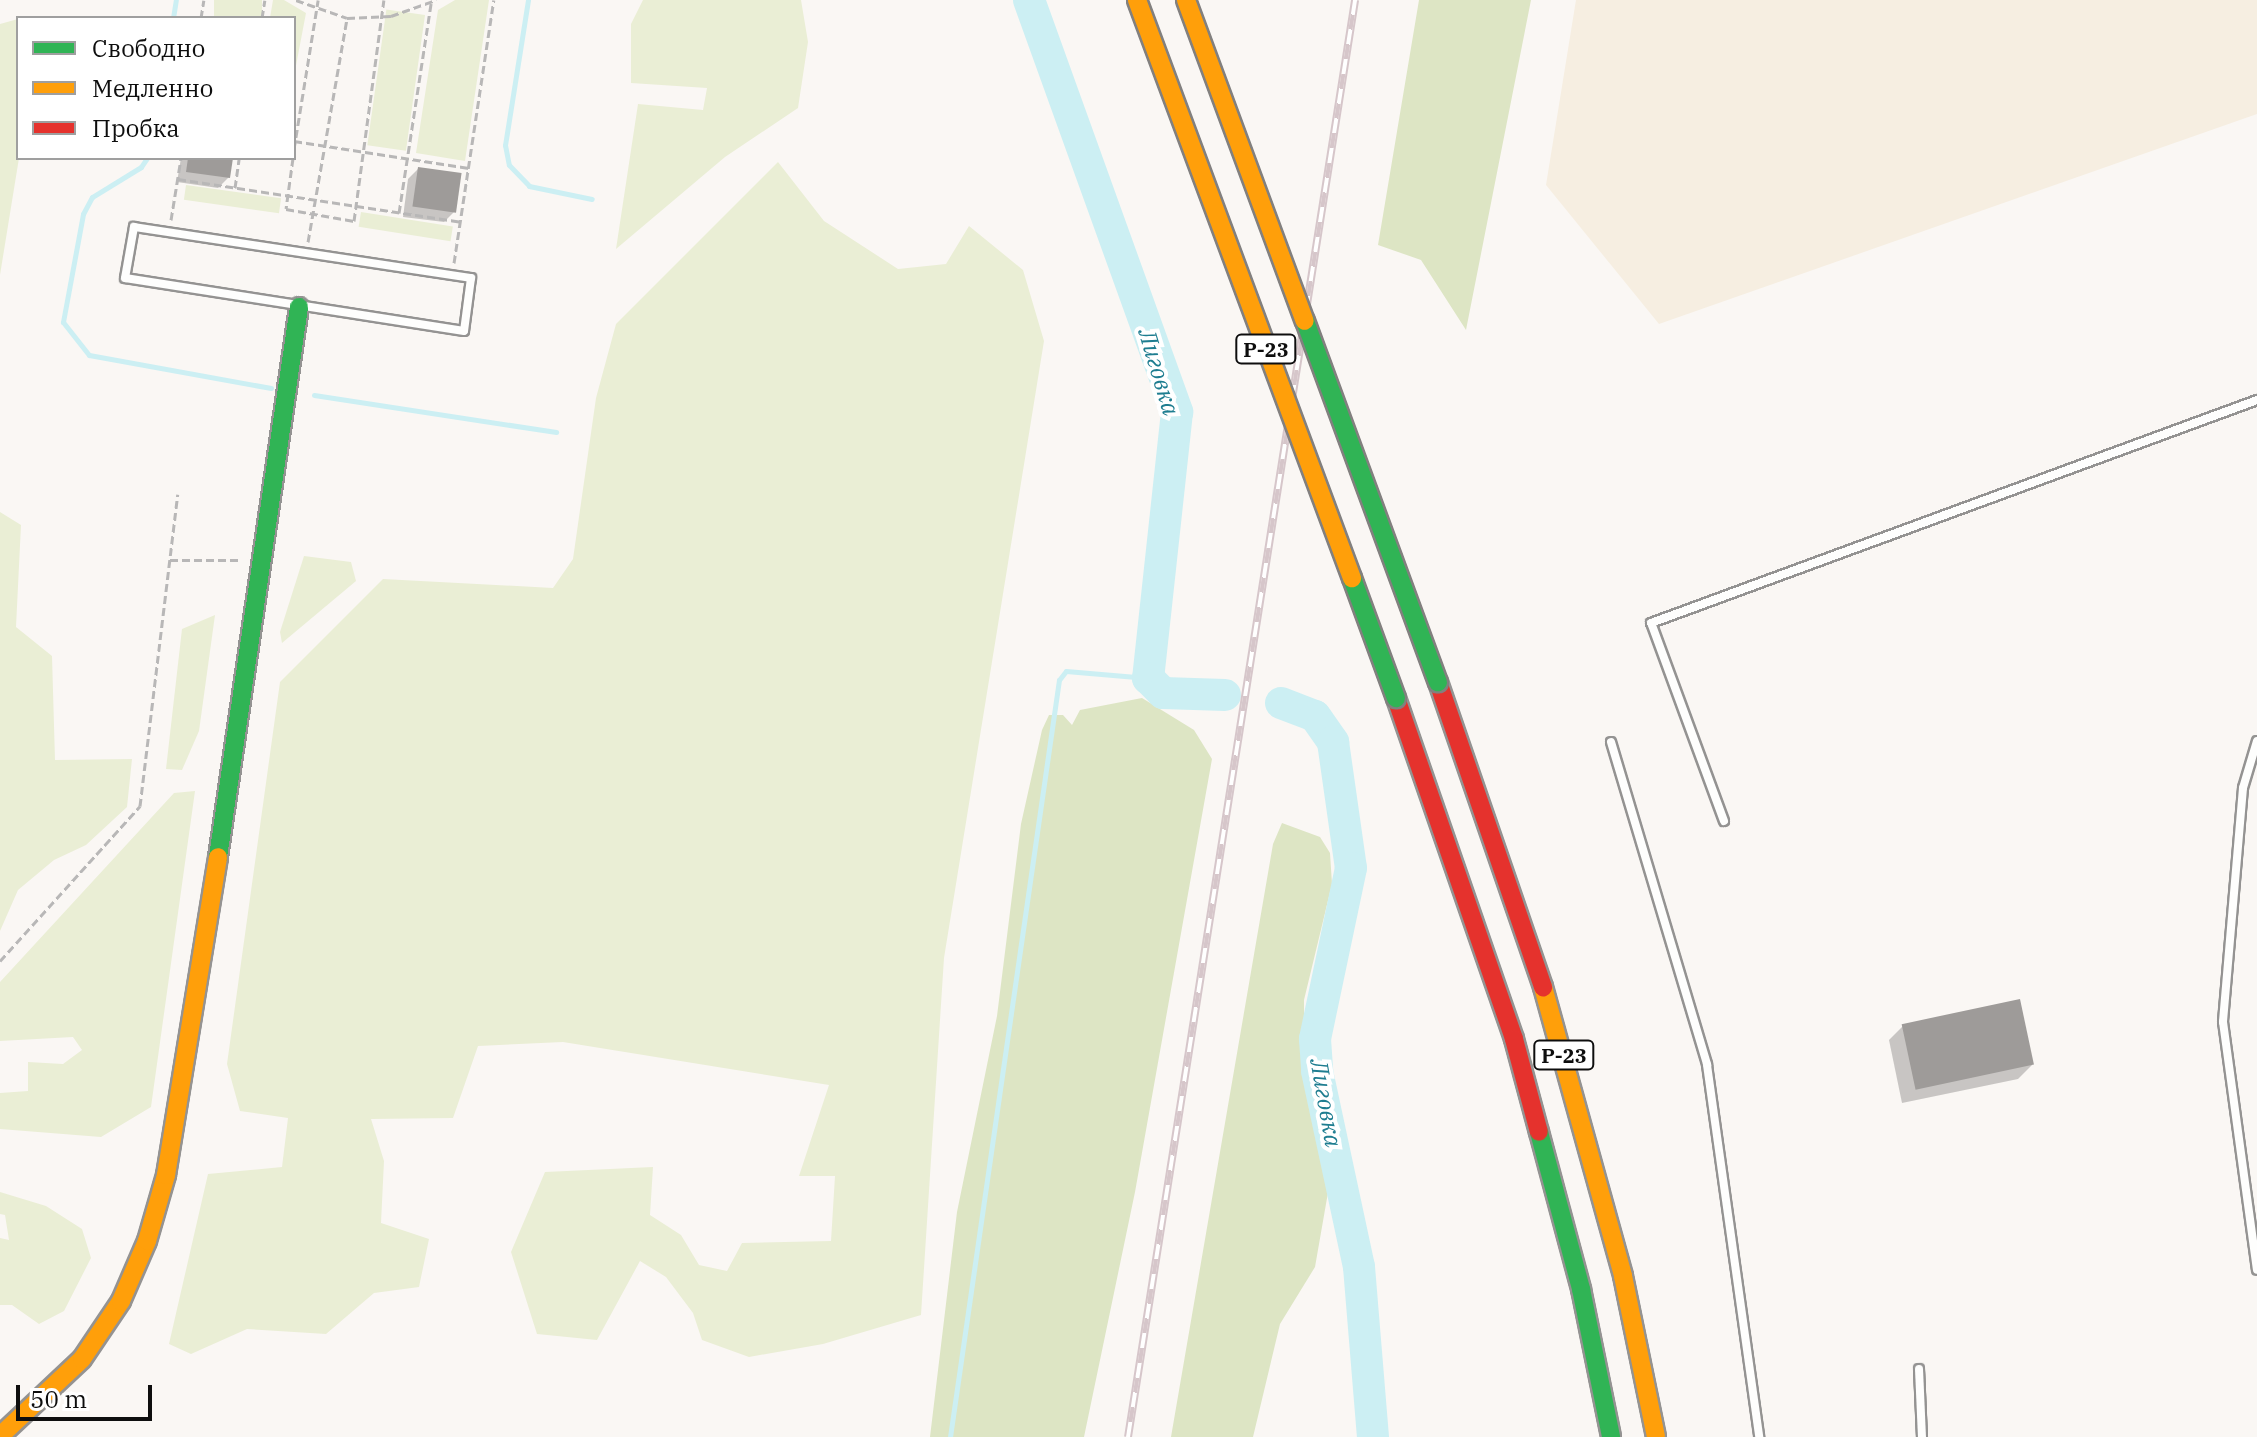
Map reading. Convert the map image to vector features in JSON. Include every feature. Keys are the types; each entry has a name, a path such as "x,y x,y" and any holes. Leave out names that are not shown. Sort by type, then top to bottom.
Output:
{"main road":[{"name":"Р-23","path":"1137,0 1396,698 1514,1039 1581,1289 1611,1437"},
{"name":"Р-23","path":"1186,0 1508,878 1588,1136 1656,1437"},
{"path":"0,1436 43,1401 82,1359 121,1301 147,1241 182,1094 299,307"}],"lane":[{"path":"134,227 307,253 471,278 464,331 125,278 134,227"},
{"path":"1724,821 1651,623 2257,400"},
{"path":"2257,741 2243,788 2223,1022 2257,1270"},
{"path":"1611,742 1707,1065 1759,1437"},
{"path":"1919,1369 1922,1437"}],"path":[{"path":"296,0 347,18 383,17 436,0"},
{"path":"296,135 318,0"},
{"path":"293,160 286,209 354,221 384,0"},
{"path":"452,275 494,0"},
{"path":"399,213 431,3"},
{"path":"307,253 347,18"},
{"path":"296,141 469,168"},
{"path":"169,232 181,160"},
{"path":"235,188 239,160"},
{"path":"178,179 461,222"},
{"path":"0,961 140,806 178,494"},
{"path":"170,560 262,560"}],"shaded area":[{"path":"1576,0 2257,0 2257,114 1659,324 1546,185"}],"green space":[{"path":"214,0 262,0 262,16 214,16"},
{"path":"273,0 284,0 306,13 296,66 296,16 270,16"},
{"path":"455,0 489,0 465,161 416,153 438,10"},
{"path":"643,0 801,0 808,42 798,108 725,157 616,249 638,104 703,110 707,88 631,83 631,24"},
{"path":"1419,0 1531,0 1466,330 1421,260 1378,245"},
{"path":"386,10 425,15 406,151 367,145"},
{"path":"16,20 16,160 19,160 0,275 0,24"},
{"path":"778,162 824,221 898,269 946,264 969,226 1023,270 1044,341 944,958 921,1315 823,1344 749,1357 702,1340 693,1313 666,1277 640,1261 597,1340 537,1334 511,1252 545,1172 653,1167 650,1215 681,1235 699,1265 727,1271 742,1243 831,1241 835,1176 799,1176 829,1085 563,1042 478,1046 453,1118 371,1119 384,1161 381,1223 429,1239 419,1287 374,1293 326,1334 247,1329 191,1354 169,1344 208,1174 282,1167 288,1118 240,1111 227,1064 280,682 383,579 553,588 573,559 596,398 616,324"},
{"path":"186,185 281,198 279,213 184,200"},
{"path":"361,212 453,227 451,241 359,227"},
{"path":"0,512 21,525 16,627 52,656 55,760 132,759 127,807 86,845 54,860 18,890 0,931"},
{"path":"304,556 351,562 356,581 282,643 280,632"},
{"path":"215,615 199,731 182,770 166,769 182,629"},
{"path":"1142,698 1194,730 1212,759 1135,1192 1084,1437 930,1437 957,1212 997,1016 1021,824 1042,730 1049,715 1063,715 1072,725 1080,710"},
{"path":"195,791 151,1107 101,1137 0,1129 0,1093 28,1091 28,1062 63,1064 82,1050 73,1037 0,1041 0,982 174,793"},
{"path":"1282,823 1320,837 1330,853 1332,884 1304,1000 1304,1054 1330,1181 1315,1267 1280,1324 1253,1437 1171,1437 1273,844"},
{"path":"0,1192 46,1206 82,1229 91,1258 64,1311 39,1324 12,1305 0,1305 0,1238 9,1240 5,1215 0,1214"}],"building":[{"path":"188,160 233,160 230,178 186,172"},
{"path":"418,167 462,173 456,213 412,207"},
{"path":"2020,999 2034,1065 1916,1090 1902,1024"}],"waterway":[{"path":"173,16 176,0"},
{"path":"528,0 505,145 509,165 529,186 592,199"},
{"name":"Лиговка","path":"1029,0 1177,412 1148,678 1163,693 1225,695"},
{"path":"146,160 141,167 92,197 83,214 63,322 89,355 271,388"},
{"path":"314,395 556,432"},
{"path":"950,1437 1059,680 1066,671 1148,678"},
{"name":"Лиговка","path":"1281,703 1315,716 1333,742 1351,868 1315,1039 1317,1071 1359,1267 1373,1437"}],"railway":[{"path":"1128,1437 1355,0"}],"traffic: fast":[{"path":"218,857 299,307"},
{"path":"1305,321 1438,682"},
{"path":"1352,578 1396,698"},
{"path":"1539,1132 1581,1289 1611,1437"}],"traffic: slow":[{"path":"1137,0 1352,578"},
{"path":"1186,0 1305,321"},
{"path":"0,1436 82,1359 121,1301 147,1241 166,1175 218,857"},
{"path":"1543,987 1623,1276 1656,1437"}],"traffic: jam":[{"path":"1438,682 1543,987"},
{"path":"1396,698 1514,1039 1539,1132"}]}
